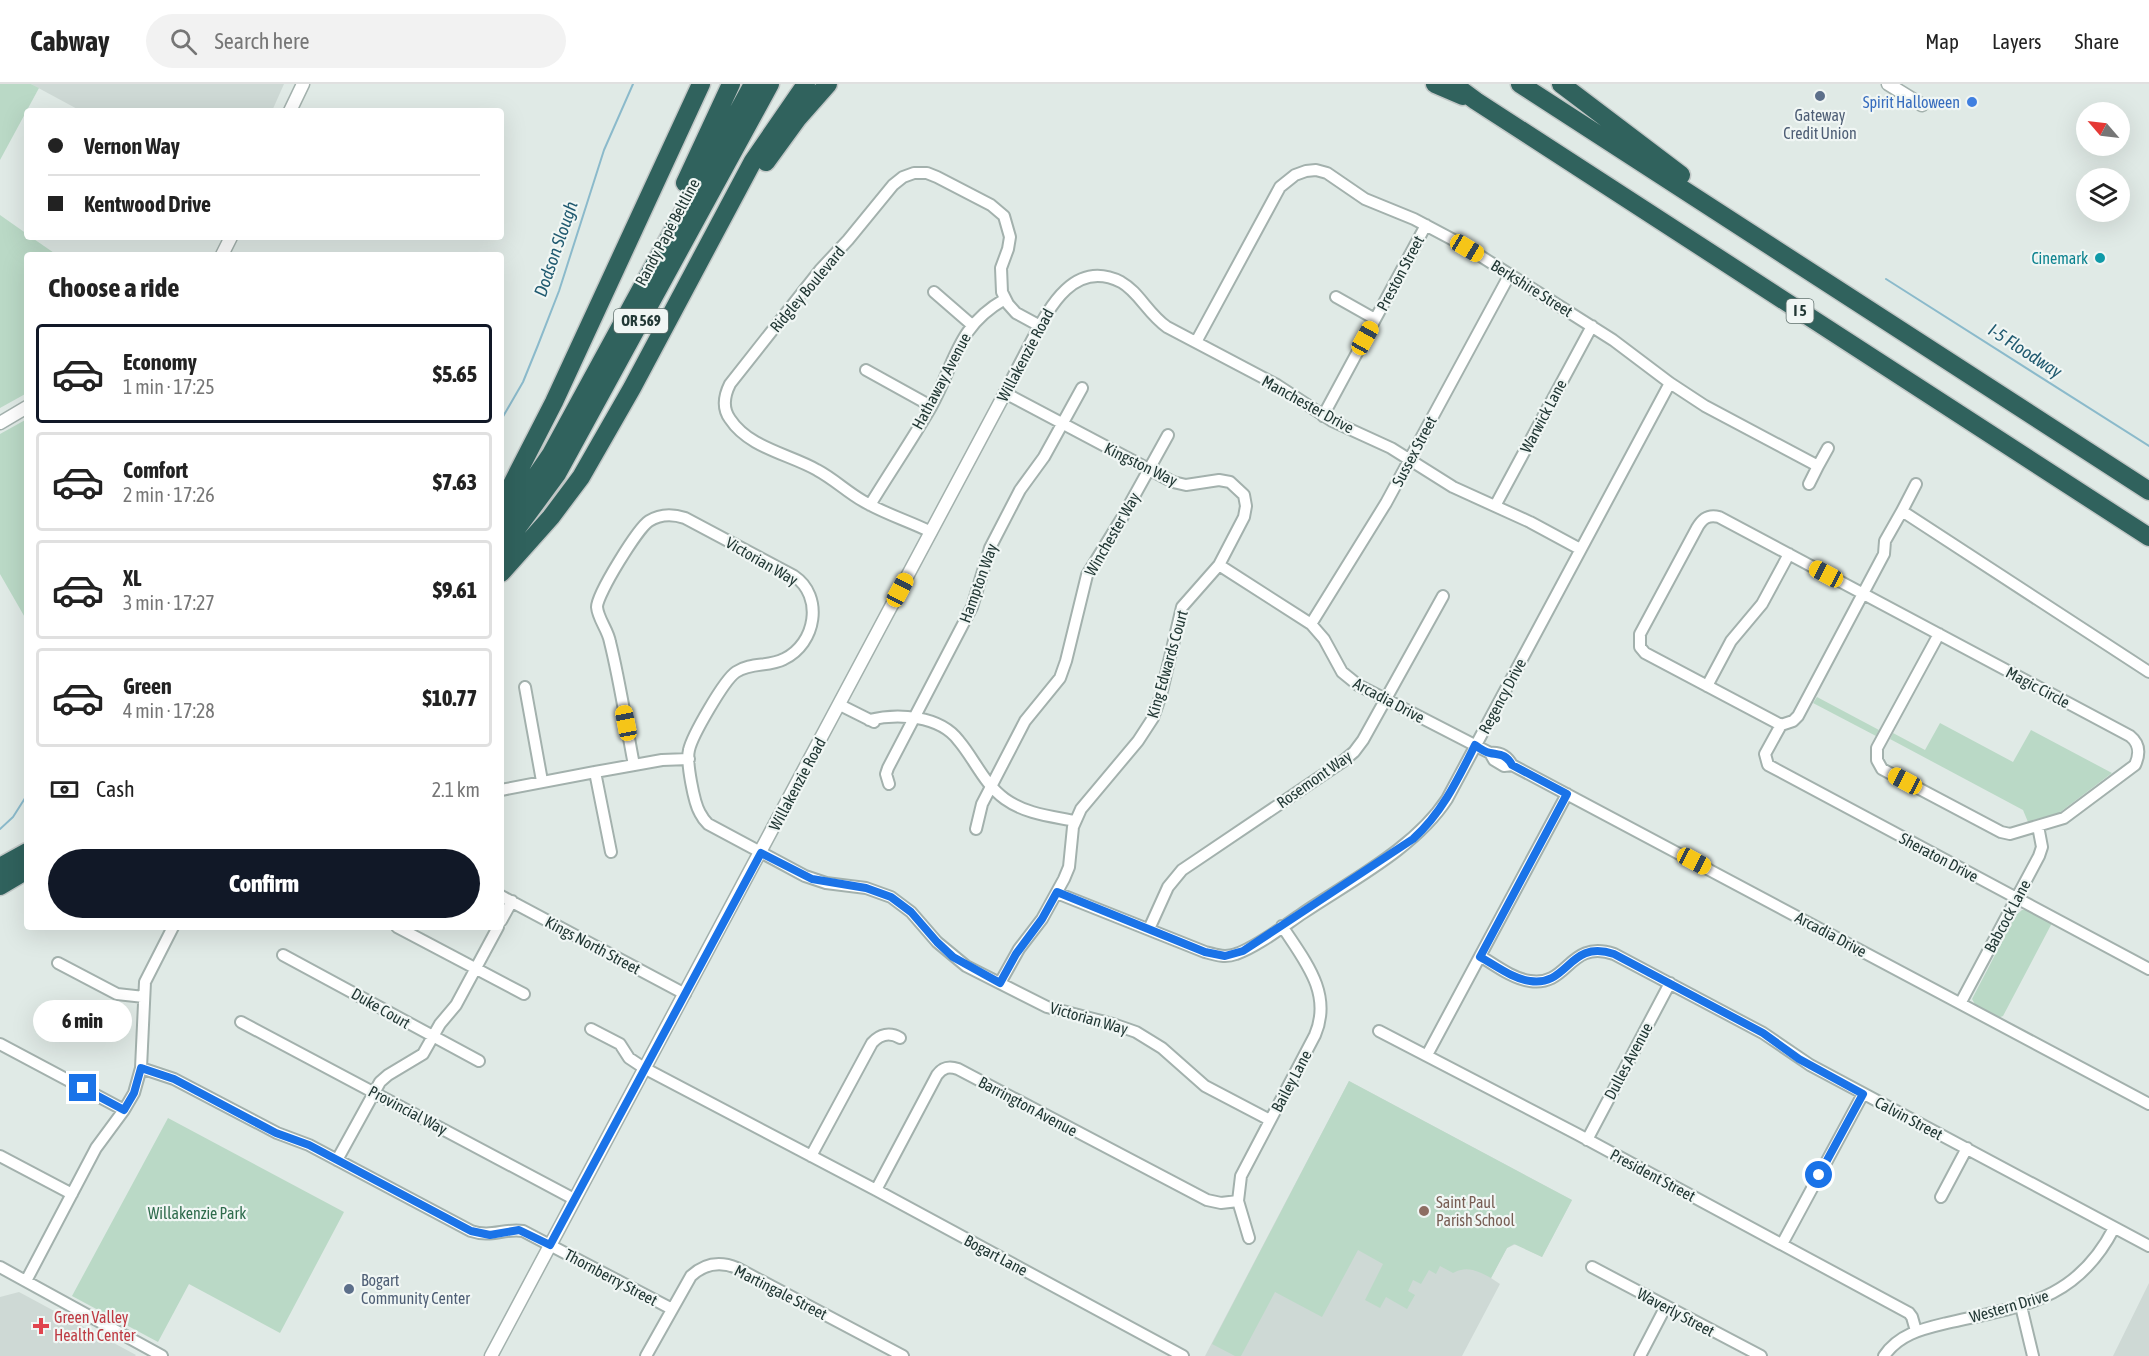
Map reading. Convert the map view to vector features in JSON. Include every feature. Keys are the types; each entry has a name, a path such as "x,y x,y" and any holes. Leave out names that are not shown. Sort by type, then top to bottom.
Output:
{"highway":[{"path":"504,497 554,402 701,84"},
{"path":"669,236 679,198 731,84"},
{"name":"Randy Papé Beltline","path":"504,523 551,454 753,84"},
{"name":"Randy Papé Beltline","path":"504,546 557,474 770,84"},
{"path":"504,570 551,517 581,477 615,419 753,161 806,84"},
{"path":"727,211 798,118 828,84"},
{"path":"1435,84 1476,101"},
{"name":"I 5","path":"1453,84 2149,537"},
{"name":"I 5","path":"1521,84 2149,491"},
{"path":"1561,84 1682,176 1731,221"},
{"path":"0,867 24,854"},
{"path":"0,886 24,872"}],"street":[{"path":"291,108 303,84"},
{"path":"1888,84 1922,105"},
{"name":"Berkshire Street","path":"1196,342 1276,193 1295,175 1311,170 1322,171 1361,196 1426,225 1510,274 1592,326 1670,383 1714,411 1818,466"},
{"name":"Ridgley Boulevard","path":"726,410 726,395 736,375 888,190 908,175 920,172 937,177 991,205 1004,216 1010,237 1000,274 1005,298"},
{"name":"Preston Street","path":"1323,416 1426,225"},
{"name":"Sussex Street","path":"1311,624 1376,520 1510,274"},
{"name":"Manchester Drive","path":"1076,282 1096,276 1119,281 1133,292 1154,318 1277,385 1323,416 1378,441 1454,487 1538,526 1580,549"},
{"name":"Willakenzie Road","path":"491,1356 1040,326 1055,300 1065,289 1076,282"},
{"path":"934,292 972,325"},
{"path":"1336,297 1375,319"},
{"path":"1005,298 1016,313 1040,326"},
{"name":"Hathaway Avenue","path":"870,505 931,405 958,347 972,325 991,307 1005,298"},
{"name":"Warwick Lane","path":"1495,506 1592,326"},
{"path":"866,370 931,405"},
{"name":"Regency Drive","path":"1057,892 1205,952 1225,956 1243,951 1406,844 1419,833 1447,799 1670,383"},
{"name":"Hampton Way","path":"889,784 886,774 909,718 972,608 990,548 1020,490 1042,461 1082,388"},
{"name":"Kingston Way","path":"1005,393 1149,470 1182,485 1219,480 1227,481 1249,493 1244,517 1220,565"},
{"path":"0,423 24,409"},
{"path":"713,412 726,410 734,425 747,436 770,449 817,469 870,505 931,532"},
{"name":"Winchester Way","path":"976,829 980,809 1028,716 1053,689 1063,673 1087,575 1122,518 1167,435"},
{"path":"1809,483 1828,448"},
{"name":"Sheraton Drive","path":"1917,484 1885,542 1884,554 1798,716 1781,726 1765,754 1768,765 2149,969"},
{"path":"1902,512 2149,672"},
{"name":"Victorian Way","path":"634,765 610,639 598,613 598,603 603,587 641,528 650,520 668,515 685,518 794,576 806,587 814,605 811,625 792,655 776,662 748,666 736,672 726,681 691,743 689,759 696,803 704,819 713,828 812,879 866,888 891,897 911,912 953,957 1054,1010 1136,1032 1166,1051 1205,1086 1270,1120"},
{"name":"Magic Circle","path":"1707,686 1645,653 1639,643 1640,634 1697,528 1709,516 1719,517 2130,735 2139,752 2135,765"},
{"path":"1781,726 1707,686 1731,641 1762,604 1790,554"},
{"name":"Arcadia Drive","path":"1220,565 1311,624 1324,639 1346,676 1490,753 1509,758 1512,765 2149,1104"},
{"name":"King Edwards Court","path":"1000,983 1016,954 1042,919 1069,867 1075,821 1087,800 1146,730 1160,700 1180,611 1220,565"},
{"name":"Rosemont Way","path":"1149,929 1168,887 1182,870 1348,758 1363,740 1443,596"},
{"path":"1939,634 1879,744 1876,752 1877,760 1880,767 1885,770 2001,832 2010,834 2064,818 2149,754"},
{"path":"525,687 542,782"},
{"path":"840,705 878,724 894,724 909,718 935,723 952,733 991,787 1011,803 1025,810 1075,821"},
{"path":"504,789 662,760 689,759"},
{"path":"595,772 611,852"},
{"path":"1427,1055 1567,794"},
{"name":"Babcock Lane","path":"1961,1002 2041,853 2038,826"},
{"name":"Kings North Street","path":"504,897 685,994"},
{"path":"504,916 512,901"},
{"name":"Bailey Lane","path":"1249,1238 1238,1201 1241,1176 1315,1035 1321,1010 1314,976 1282,926"},
{"path":"26,1281 99,1142 134,1093 141,1068 147,976 171,930"},
{"path":"403,930 524,994"},
{"path":"338,1160 374,1092 384,1078 423,1054 442,1022 458,1003 496,930"},
{"name":"Calvin Street","path":"1480,957 1522,979 1539,982 1557,975 1581,954 1589,951 1614,954 1763,1033 1799,1059 1863,1094 2149,1246"},
{"name":"Duke Court","path":"283,955 479,1061"},
{"path":"58,963 117,994 144,997"},
{"name":"Dulles Avenue","path":"1587,1140 1670,983"},
{"name":"Provincial Way","path":"241,1022 574,1199"},
{"name":"Bogart Lane","path":"591,1029 622,1046 629,1058 644,1068 1182,1355"},
{"name":"President Street","path":"1379,1031 1909,1313 1916,1331"},
{"path":"811,1156 872,1043 880,1036 900,1038"},
{"path":"0,1044 124,1110"},
{"name":"Barrington Avenue","path":"876,1190 937,1075 944,1066 958,1069 1207,1200 1221,1203 1238,1201"},
{"name":"Thornberry Street","path":"141,1068 174,1079 276,1133 309,1145 471,1231 490,1235 519,1230 672,1309"},
{"path":"1782,1244 1863,1094"},
{"path":"1941,1197 1967,1148"},
{"path":"0,1156 72,1194"},
{"name":"Western Drive","path":"1884,1356 1897,1342 1916,1331 2021,1306 2055,1293 2079,1276 2100,1254 2114,1228"},
{"name":"Martingale Street","path":"646,1356 691,1276 710,1265 722,1263 737,1268 903,1356"},
{"path":"0,1267 162,1356"},
{"name":"Waverly Street","path":"1592,1267 1755,1355"},
{"path":"1640,1356 1666,1306"},
{"path":"2021,1306 2033,1356"}],"shaded area":[{"path":"31,84 284,84 273,108 75,108"},
{"name":"Saint Paul Parish School","path":"1349,1081 1572,1200 1542,1257 1516,1244 1507,1248 1491,1278 1500,1284 1462,1356 1205,1356"},
{"path":"2149,1283 2149,1356 2113,1356"},
{"name":"Green Valley Health Center","path":"19,1292 136,1355 0,1356 0,1297"}],"green space":[{"path":"0,84 31,84 39,88 28,108 24,108 24,116 0,160"},
{"path":"0,215 24,232 24,240 35,240 53,252 24,252 24,395 0,408"},
{"path":"24,421 24,616 0,574 0,434"},
{"path":"1817,697 1879,730 1876,736 1813,703"},
{"path":"1940,723 2013,762 2031,730 2112,773 2059,813 2028,822 2023,810 1890,739 1893,733 1925,750"},
{"path":"2022,910 2052,923 2003,1016 1998,1018 1976,1006 1972,999 2016,915"},
{"name":"Saint Paul Parish School","path":"1349,1081 1572,1200 1542,1257 1514,1244 1507,1248 1491,1278 1468,1269 1453,1273 1440,1266 1436,1274 1429,1270 1421,1284 1413,1280 1408,1291 1415,1295 1407,1309 1386,1297 1380,1308 1365,1300 1383,1264 1358,1250 1322,1317 1275,1292 1241,1356 1235,1356 1212,1344"},
{"name":"Willakenzie Park","path":"168,1118 344,1212 280,1333 189,1284 158,1342 72,1296"}],"waterway":[{"name":"Dodson Slough","path":"504,415 523,382 538,345 559,291 604,150 633,84"},
{"name":"I-5 Floodway","path":"1886,279 2149,446"},
{"name":"Dodson Slough","path":"0,829 13,817 24,800"}],"place":[{"name":"Gateway Credit Union","path":"1820,96"},
{"name":"Spirit Halloween","path":"1972,102"},
{"name":"Cinemark","path":"2100,258"},
{"name":"Saint Paul Parish School","path":"1424,1211"},
{"name":"Bogart Community Center","path":"349,1289"},
{"name":"Green Valley Health Center","path":"41,1326"}],"route":[{"path":"83,1088 124,1110 134,1093 141,1068 171,1078 276,1133 309,1145 471,1231 490,1235 519,1230 550,1245 761,853 812,879 866,888 891,897 911,912 953,957 1000,983 1016,954 1042,919 1057,892 1205,952 1225,956 1243,951 1413,839 1447,799 1475,745 1490,753 1509,758 1512,765 1567,794 1480,957 1522,979 1539,982 1557,975 1575,958 1589,951 1599,950 1614,954 1763,1033 1780,1043 1799,1059 1863,1094 1819,1175"}]}
